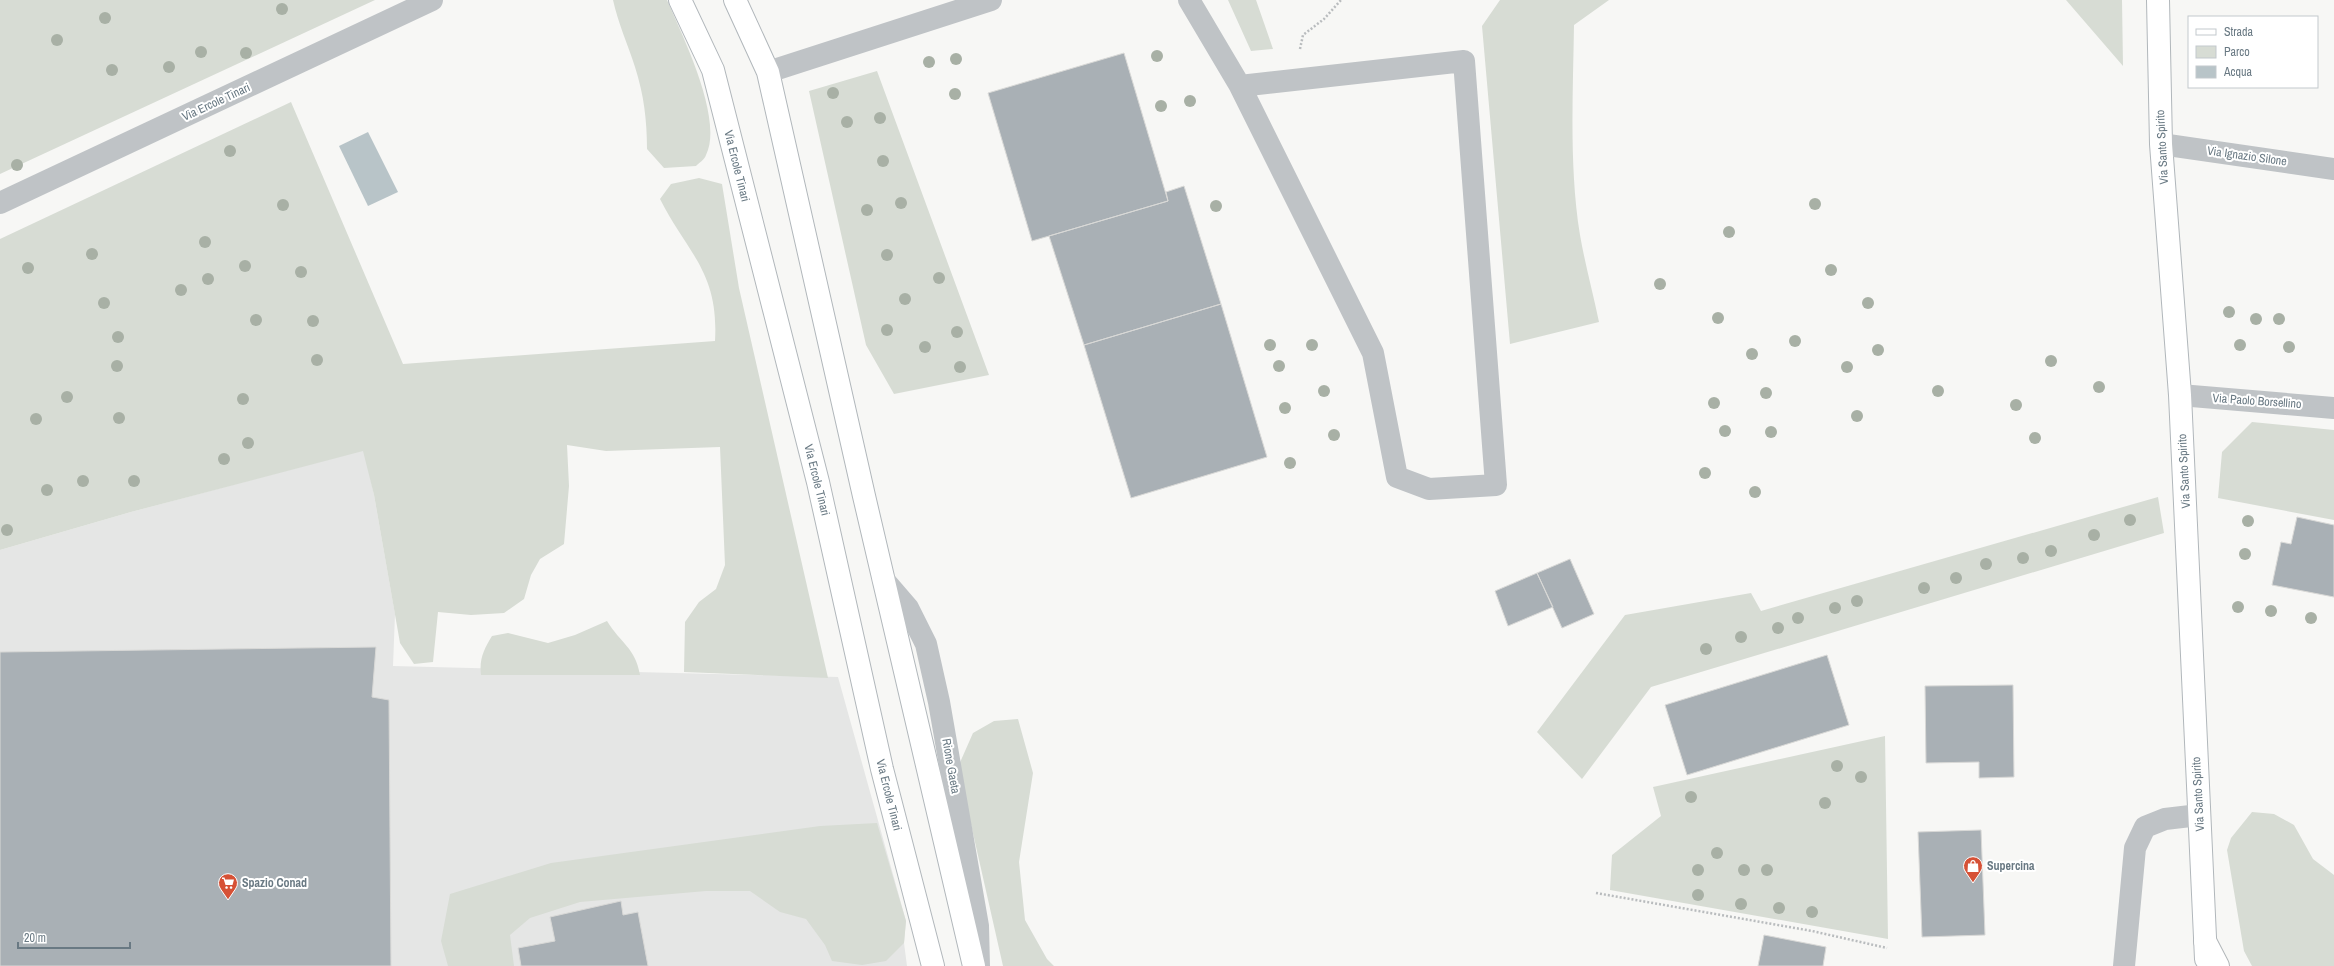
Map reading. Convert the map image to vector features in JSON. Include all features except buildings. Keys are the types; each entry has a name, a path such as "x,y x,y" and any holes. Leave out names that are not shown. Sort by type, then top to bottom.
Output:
{"street":[{"name":"Via Ercole Tinari","path":"0,203 432,0"},
{"name":"Via Ercole Tinari","path":"680,0 713,70 818,482 882,769 933,966"},
{"path":"735,0 768,72 974,966"},
{"path":"768,72 991,0"},
{"path":"1189,0 1240,86 1373,354 1397,477 1429,489 1496,486 1464,62 1240,86"},
{"name":"Via Santo Spirito","path":"2158,0 2161,144 2180,395 2207,966"},
{"name":"Via Ignazio Silone","path":"2161,144 2334,169"},
{"name":"Via Paolo Borsellino","path":"2180,395 2334,408"},
{"name":"Rione Gaeta","path":"884,579 908,608 926,644 939,702 978,926 979,966"},
{"path":"2124,966 2135,848 2145,827 2165,819 2199,815"},
{"path":"2205,941 2218,966"}],"path":[{"path":"1292,80 1303,35 1324,19 1341,0"},
{"path":"1596,893 1812,931 1887,948"}],"shaded area":[{"path":"364,450 374,495 395,614 393,666 838,677 906,921 904,943 907,966 0,966 0,550 131,512"}],"green space":[{"path":"0,0 375,0 0,174"},
{"path":"613,0 667,0 699,77 706,99 710,121 710,139 706,155 696,166 664,168 647,149 646,118 641,88 620,26"},
{"path":"1228,0 1256,0 1273,49 1251,51"},
{"path":"1500,0 1609,0 1574,25 1572,130 1574,183 1580,235 1599,322 1510,344 1482,26"},
{"path":"2066,0 2122,0 2123,66"},
{"path":"877,71 989,375 894,394 866,345 809,91"},
{"path":"291,102 403,364 715,341 715,317 712,297 707,280 700,265 660,199 671,184 699,178 722,184 739,288 828,678 684,672 685,622 699,602 716,589 725,565 720,447 606,451 567,445 569,486 564,544 540,559 531,575 524,599 504,613 471,615 438,612 433,662 414,664 400,643 374,495 363,451 131,512 0,550 0,239"},
{"path":"2252,422 2334,430 2334,520 2218,498 2222,452"},
{"path":"2158,497 2164,533 1651,687 1582,779 1537,732 1625,615 1751,593 1761,611"},
{"path":"607,621 635,658 640,675 481,675 483,654 492,636 508,633 548,643 575,635"},
{"path":"1018,719 1033,773 1019,862 1025,920 1047,959 1054,966 1003,966 958,767 973,733 994,721"},
{"path":"1885,736 1888,939 1610,890 1612,855 1661,816 1653,787"},
{"path":"2252,812 2274,814 2294,825 2313,859 2334,875 2334,966 2252,966 2244,951 2227,850 2231,838"},
{"path":"877,823 906,921 904,943 886,961 862,965 832,961 825,945 806,919 780,912 750,891 706,891 580,902 530,918 510,935 514,966 448,966 441,941 450,894 551,863 820,826"}],"water":[{"path":"368,132 398,192 368,206 339,146"}],"place":[{"name":"Supercina","path":"1973,883"},
{"name":"Spazio Conad","path":"228,900"}]}
